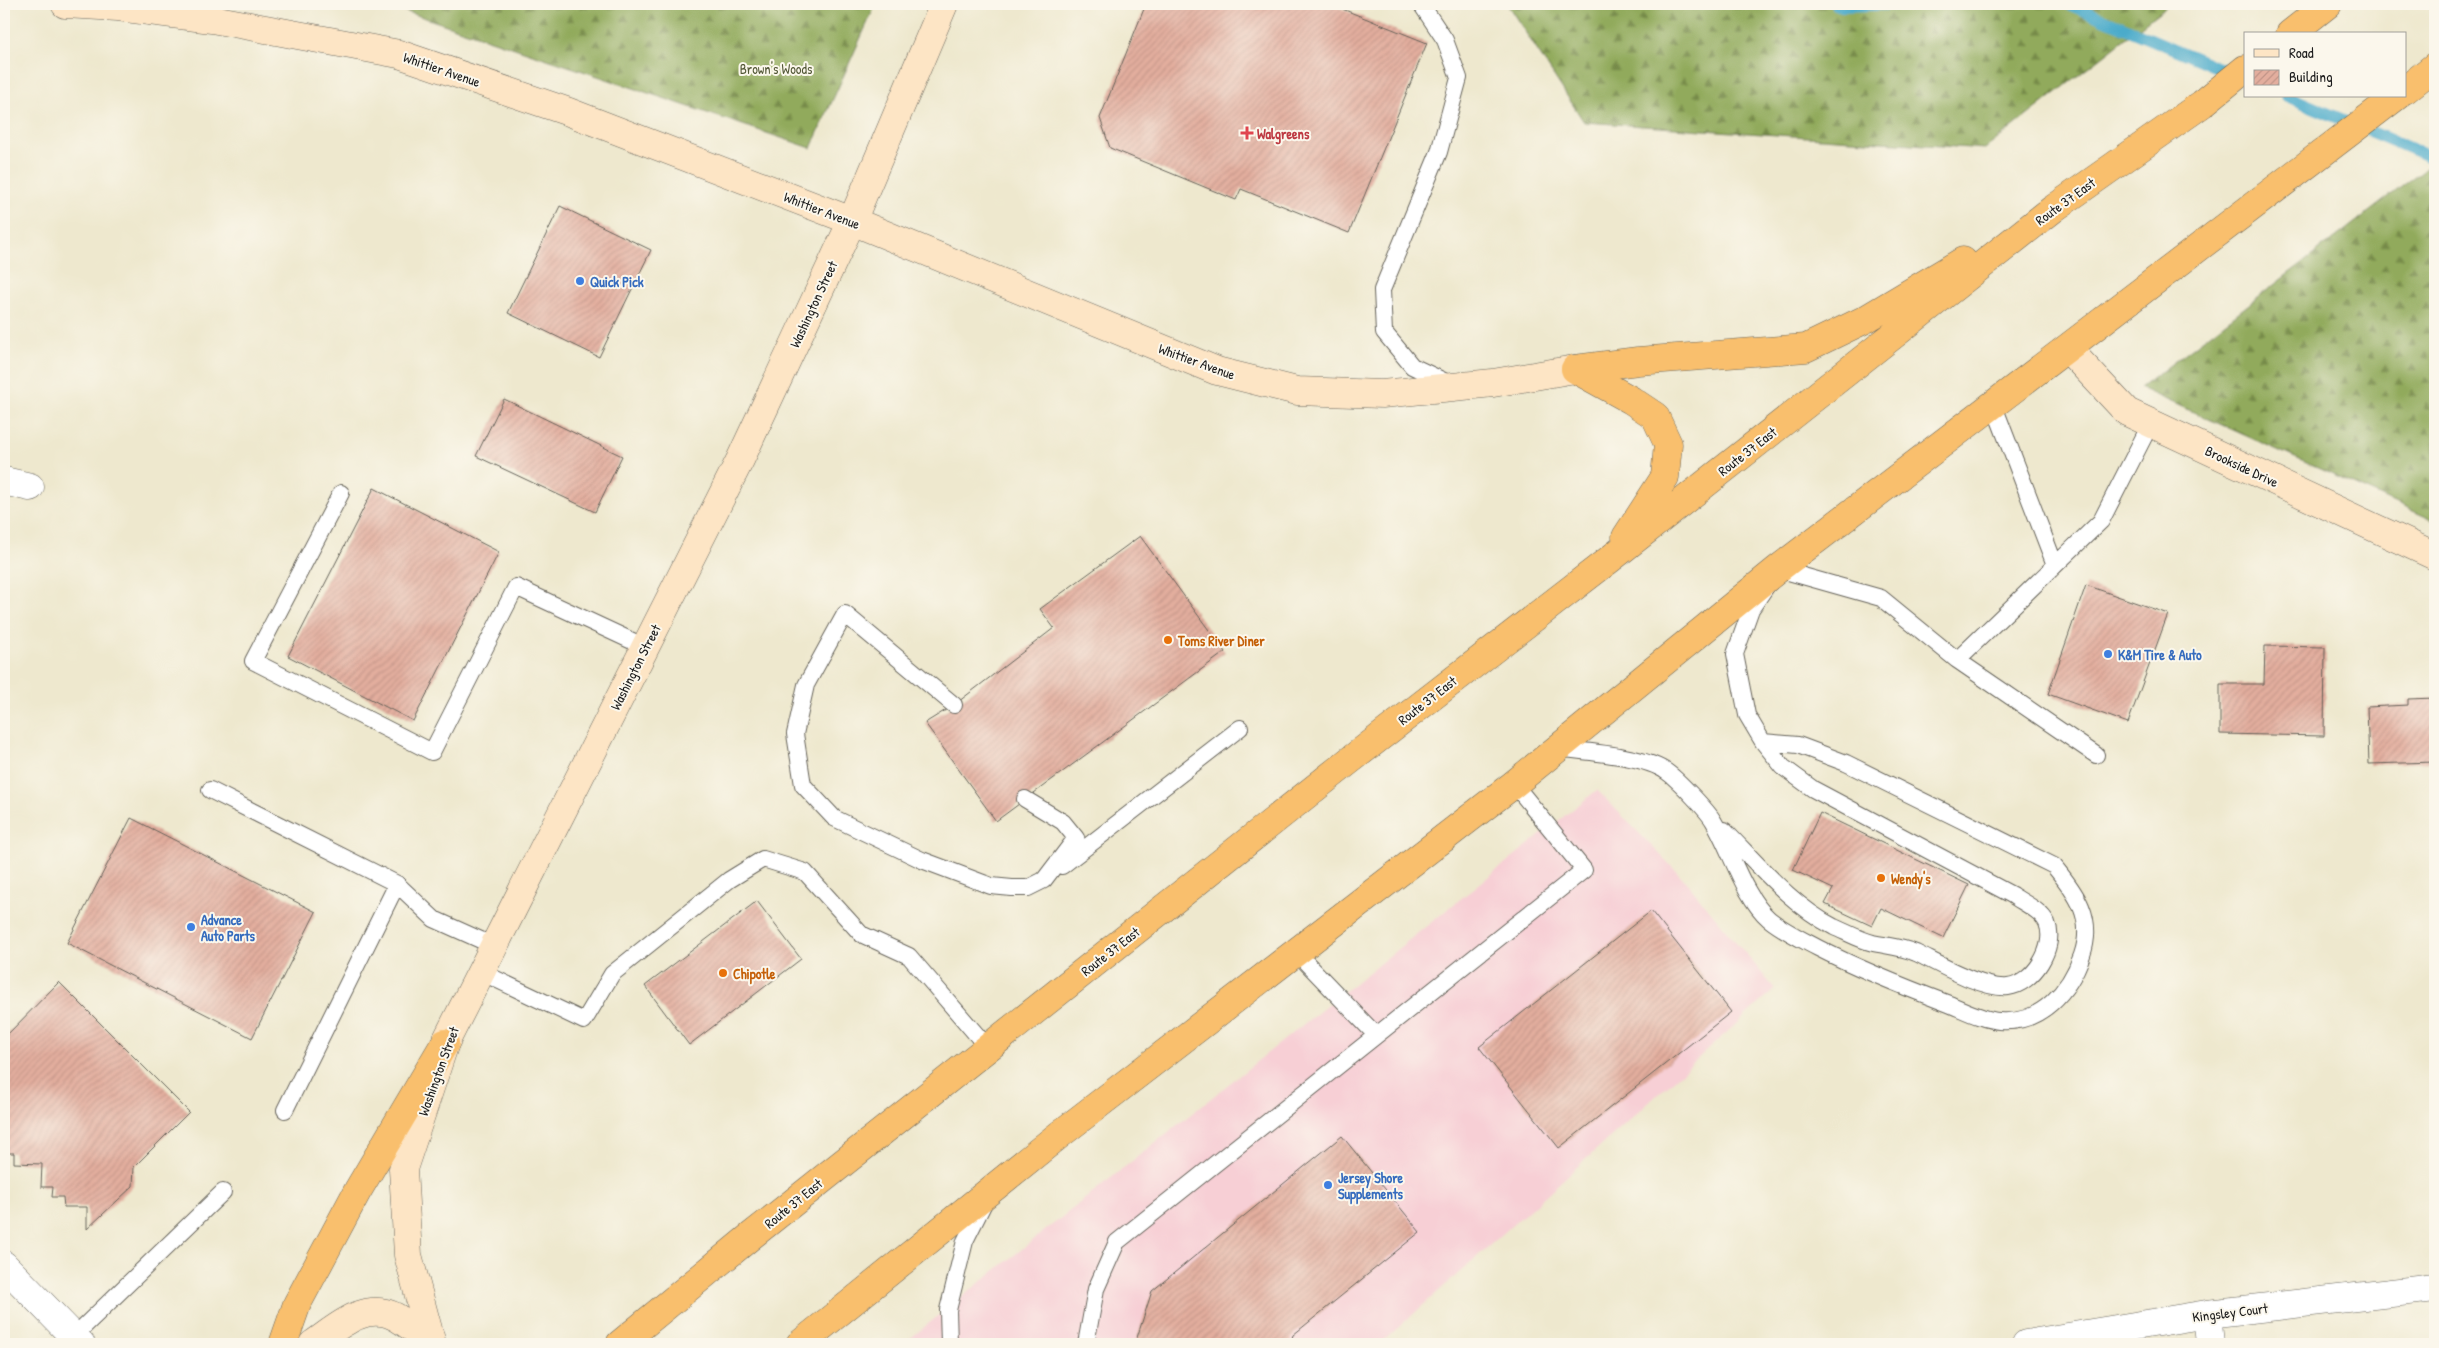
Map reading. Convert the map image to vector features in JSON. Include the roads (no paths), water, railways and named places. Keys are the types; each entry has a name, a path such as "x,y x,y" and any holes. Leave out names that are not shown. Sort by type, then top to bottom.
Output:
{"highway":[{"path":"2293,32 2328,4"},
{"path":"2406,89 2435,66"},
{"name":"Route 37 East","path":"620,1344 1349,761 1614,556 2053,209 2202,104 2244,71"},
{"path":"800,1344 991,1190 1514,784 1778,569 1994,406 2394,98"},
{"path":"1575,369 1638,361 1806,348 1866,319 2053,209"},
{"path":"1575,369 1631,400 1654,416 1668,444 1665,477 1614,556"},
{"path":"283,1344 296,1304 358,1190 445,1043"}],"street":[{"name":"Whittier Avenue","path":"65,4 215,12 398,54 569,112 852,221 1217,371 1298,391 1382,394 1493,384 1575,369"},
{"name":"Washington Street","path":"432,1343 408,1254 404,1169 445,1043 716,510 852,221 944,4"},
{"name":"Brookside Drive","path":"2068,349 2126,412 2435,556"},
{"path":"4,481 30,487"},
{"path":"4,1265 77,1340"},
{"name":"Kingsley Court","path":"2026,1344 2207,1314 2435,1288"},
{"path":"313,1344 353,1318 371,1310 394,1316 432,1343"},
{"path":"2207,1314 2210,1344"}],"lane":[{"path":"1421,4 1446,40 1459,78 1439,152 1382,290 1382,312 1384,332 1412,366 1457,386"},
{"path":"1994,406 2055,565"},
{"path":"1957,660 2101,521 2151,423"},
{"path":"341,493 253,661 432,752 516,587 645,647"},
{"path":"1556,748 1631,758 1667,772 1803,908 1834,926 1871,943 1894,945 1982,983 2008,987 2020,982 2038,968 2050,936 2047,923 2039,912 2005,891 1813,789 1783,767 1763,742 1747,715 1735,654 1751,609 1778,569 1881,598 1957,660 2096,755"},
{"path":"954,705 845,614 806,684 795,734 803,785 834,818 922,860 990,886 1028,888 1044,880 1240,728"},
{"path":"1713,820 1753,900 1768,918 1787,932 1878,977 1999,1022 2020,1020 2040,1013 2054,1002 2077,972 2085,948 2086,922 2077,894 2054,866 1846,763 1798,745 1763,742"},
{"path":"1086,1344 1096,1288 1117,1242 1584,870 1514,784"},
{"path":"210,790 397,884 434,919 494,946"},
{"path":"1025,799 1063,822 1076,838 1044,880"},
{"path":"481,972 584,1021 612,974 730,880 763,859 805,872 861,934 909,956 988,1048"},
{"path":"285,1110 397,884"},
{"path":"1296,952 1376,1034"},
{"path":"949,1344 948,1310 965,1241 991,1190"},
{"path":"77,1340 223,1192"}],"waterway":[{"path":"1836,4 1842,6 1903,4"},
{"path":"2068,4 2238,76"},
{"path":"2292,98 2435,159"}],"place":[{"name":"Walgreens","path":"1247,133"},
{"name":"Quick Pick","path":"580,281"},
{"name":"Toms River Diner","path":"1168,640"},
{"name":"K&M Tire & Auto","path":"2108,654"},
{"name":"Wendy's","path":"1881,878"},
{"name":"Advance Auto Parts","path":"191,927"},
{"name":"Chipotle","path":"723,973"},
{"name":"Jersey Shore Supplements","path":"1328,1185"}],"park label":[{"name":"Brown's Woods","path":"776,68"}]}
